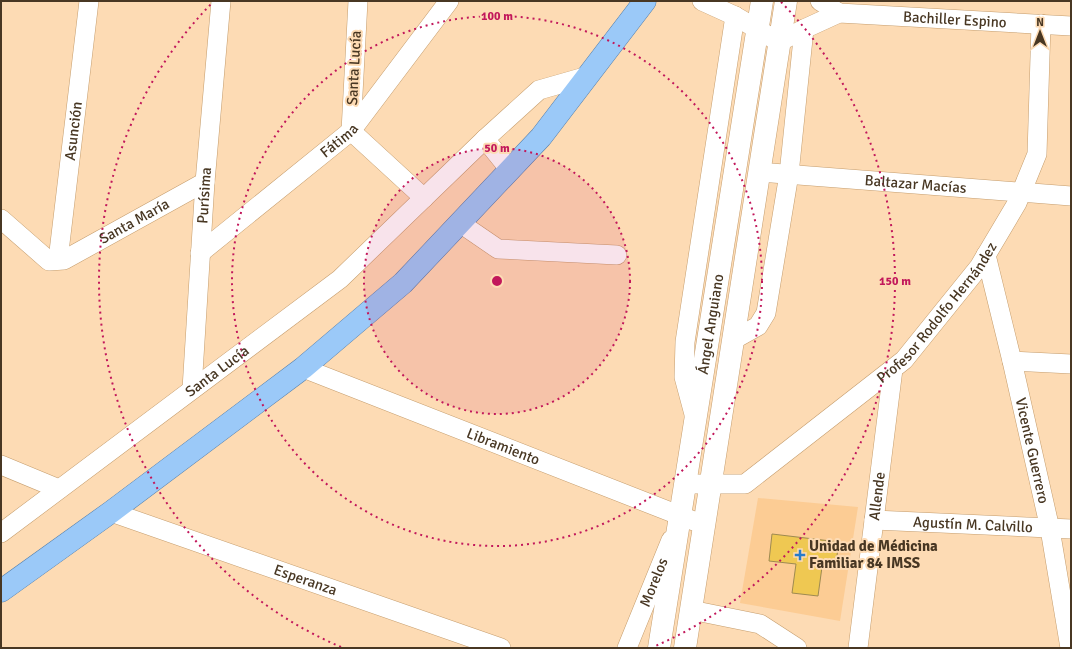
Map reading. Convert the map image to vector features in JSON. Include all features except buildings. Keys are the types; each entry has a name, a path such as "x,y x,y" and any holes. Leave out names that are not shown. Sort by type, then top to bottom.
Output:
{"main road":[{"path":"1,591 111,512 303,368 403,283 541,137 645,1"}],"street":[{"name":"Asunción","path":"61,260 89,1"},
{"name":"Purísima","path":"192,389 205,182 221,1"},
{"name":"Santa Lucía","path":"351,132 358,1"},
{"name":"Fátima","path":"200,253 351,132 449,1"},
{"path":"702,1 735,16 780,42 838,13"},
{"name":"Ángel Anguiano","path":"660,648 762,1"},
{"name":"Ángel Anguiano","path":"685,648 786,1"},
{"path":"820,1 838,13"},
{"name":"Bachiller Espino","path":"838,13 1071,26"},
{"path":"696,422 684,377 685,342 735,16"},
{"name":"Profesor Rodolfo Hernández","path":"686,484 745,484 904,360 979,267 1017,203 1037,154 1041,24"},
{"path":"733,340 758,326 766,313 789,174 804,29"},
{"name":"Santa Lucía","path":"1,533 340,279 485,138 539,90 588,76"},
{"path":"351,132 424,198"},
{"path":"485,138 510,170"},
{"name":"Baltazar Macías","path":"759,172 1071,196"},
{"name":"Santa María","path":"61,260 205,182"},
{"path":"1,218 49,261 61,260"},
{"path":"460,223 498,249 616,255"},
{"name":"Vicente Guerrero","path":"986,255 1012,361 1050,529 1070,648"},
{"path":"1012,361 1071,364"},
{"name":"Libramiento","path":"303,368 704,525"},
{"name":"Allende","path":"858,648 894,369"},
{"path":"1,465 59,489"},
{"name":"Esperanza","path":"111,512 501,648"},
{"name":"Morelos","path":"627,648 681,516"},
{"name":"Agustín M. Calvillo","path":"874,520 1071,530"},
{"path":"691,610 760,624 797,648"}],"shaded area":[{"name":"Unidad de Médicina Familiar 84 IMSS","path":"758,498 858,507 840,621 740,603"}],"place":[{"name":"Unidad de Médicina Familiar 84 IMSS","path":"800,555"}]}
